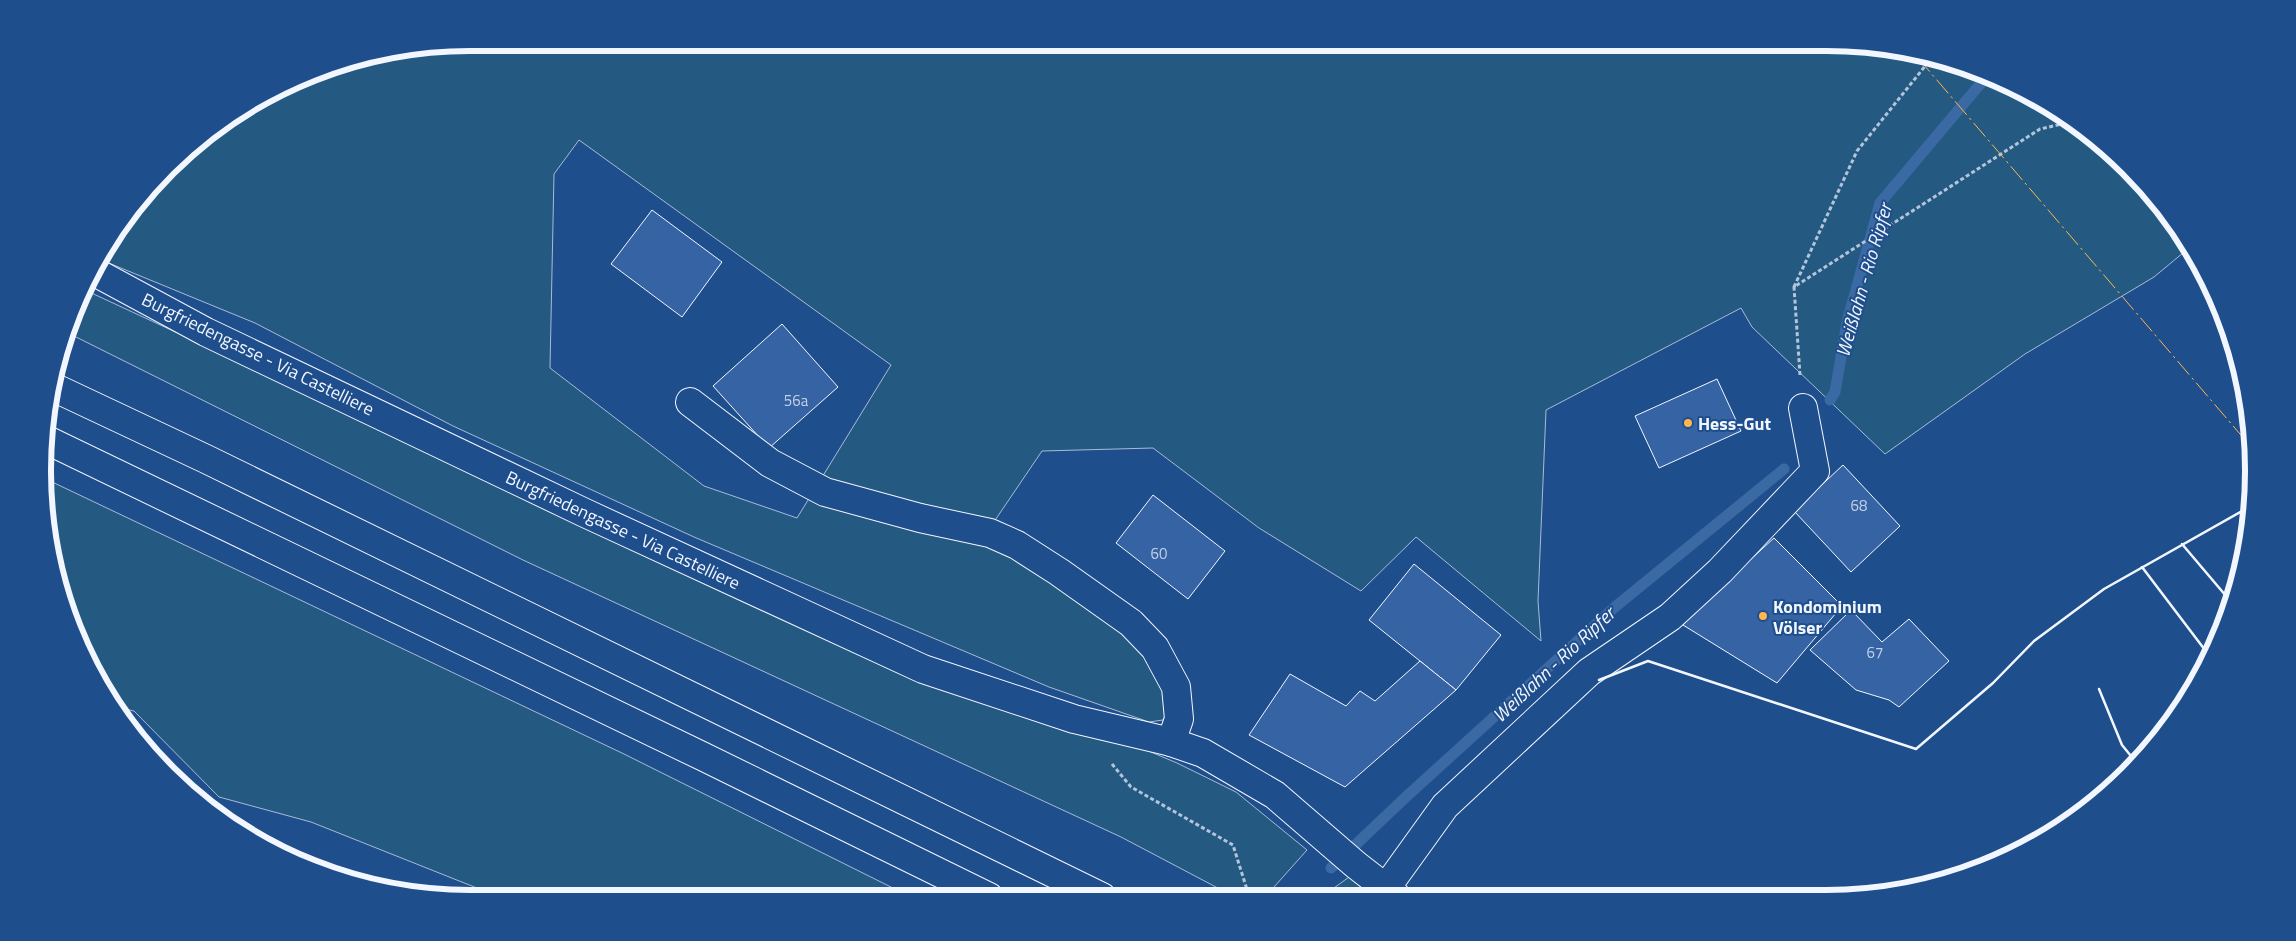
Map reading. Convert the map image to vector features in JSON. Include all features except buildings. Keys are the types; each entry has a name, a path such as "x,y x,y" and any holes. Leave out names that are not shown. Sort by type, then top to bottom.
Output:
{"main road":[{"name":"Burgfriedengasse - Via Castelliere","path":"100,275 215,336 576,508 923,669 1074,719 1171,742 1203,753 1275,795 1356,865 1388,890"},
{"path":"59,390 206,459 1088,890"},
{"path":"690,402 770,463 825,492 920,518 990,533 1018,545 1059,572 1131,623 1155,648 1176,687 1179,719 1171,742"},
{"name":"Burgfriedengasse - Via Castelliere","path":"1392,890 1445,806 1589,672 1670,617 1720,571 1815,471 1803,408"},
{"path":"52,442 975,890"}],"path":[{"path":"1803,408 1794,287 1857,151 1927,64"},
{"path":"1794,287 2040,129 2061,124"},
{"path":"1108,760 1131,787 1233,846 1247,890"}],"shaded area":[{"path":"470,51 1826,51 1880,55 1907,59 1960,73 2011,94 2035,107 2081,138 2122,174 2158,215 2183,253 2154,277 2025,354 1885,454 1752,327 1741,308 1546,410 1538,601 1541,641 1416,537 1361,591 1259,528 1153,448 1042,451 983,538 1124,627 1159,675 1170,706 1163,720 1149,722 1049,687 694,537 453,426 255,323 106,262 138,215 174,174 215,138 261,107 310,83 362,66 416,55","holes":["579,140 891,365 797,518 704,486 550,368 554,174"]},
{"path":"91,293 354,415 1177,763 1236,792 1307,850 1271,890 1222,890 1121,837 523,560 73,336"},
{"path":"51,482 624,754 897,890 482,890 311,822 219,797 134,711 126,709 107,680 94,656 73,605 59,552"},
{"path":"1349,877 1365,890 1331,890"}],"waterway":[{"name":"Weißlahn - Rio Ripfer","path":"1830,400 1835,392 1847,322 1880,203 1982,82"},
{"name":"Weißlahn - Rio Ripfer","path":"1331,868 1407,796 1615,607 1784,469"}],"wall":[{"path":"1599,680 1648,661 1916,749 1993,683 2034,641 2104,589 2243,511"},
{"path":"2182,544 2226,595"},
{"path":"2142,567 2205,650"},
{"path":"2099,689 2122,745 2132,757"}],"power":[{"path":"1922,63 2243,438"}],"place":[{"name":"Hess-Gut","path":"1688,423"},
{"name":"Kondominium Völser","path":"1763,616"}]}
